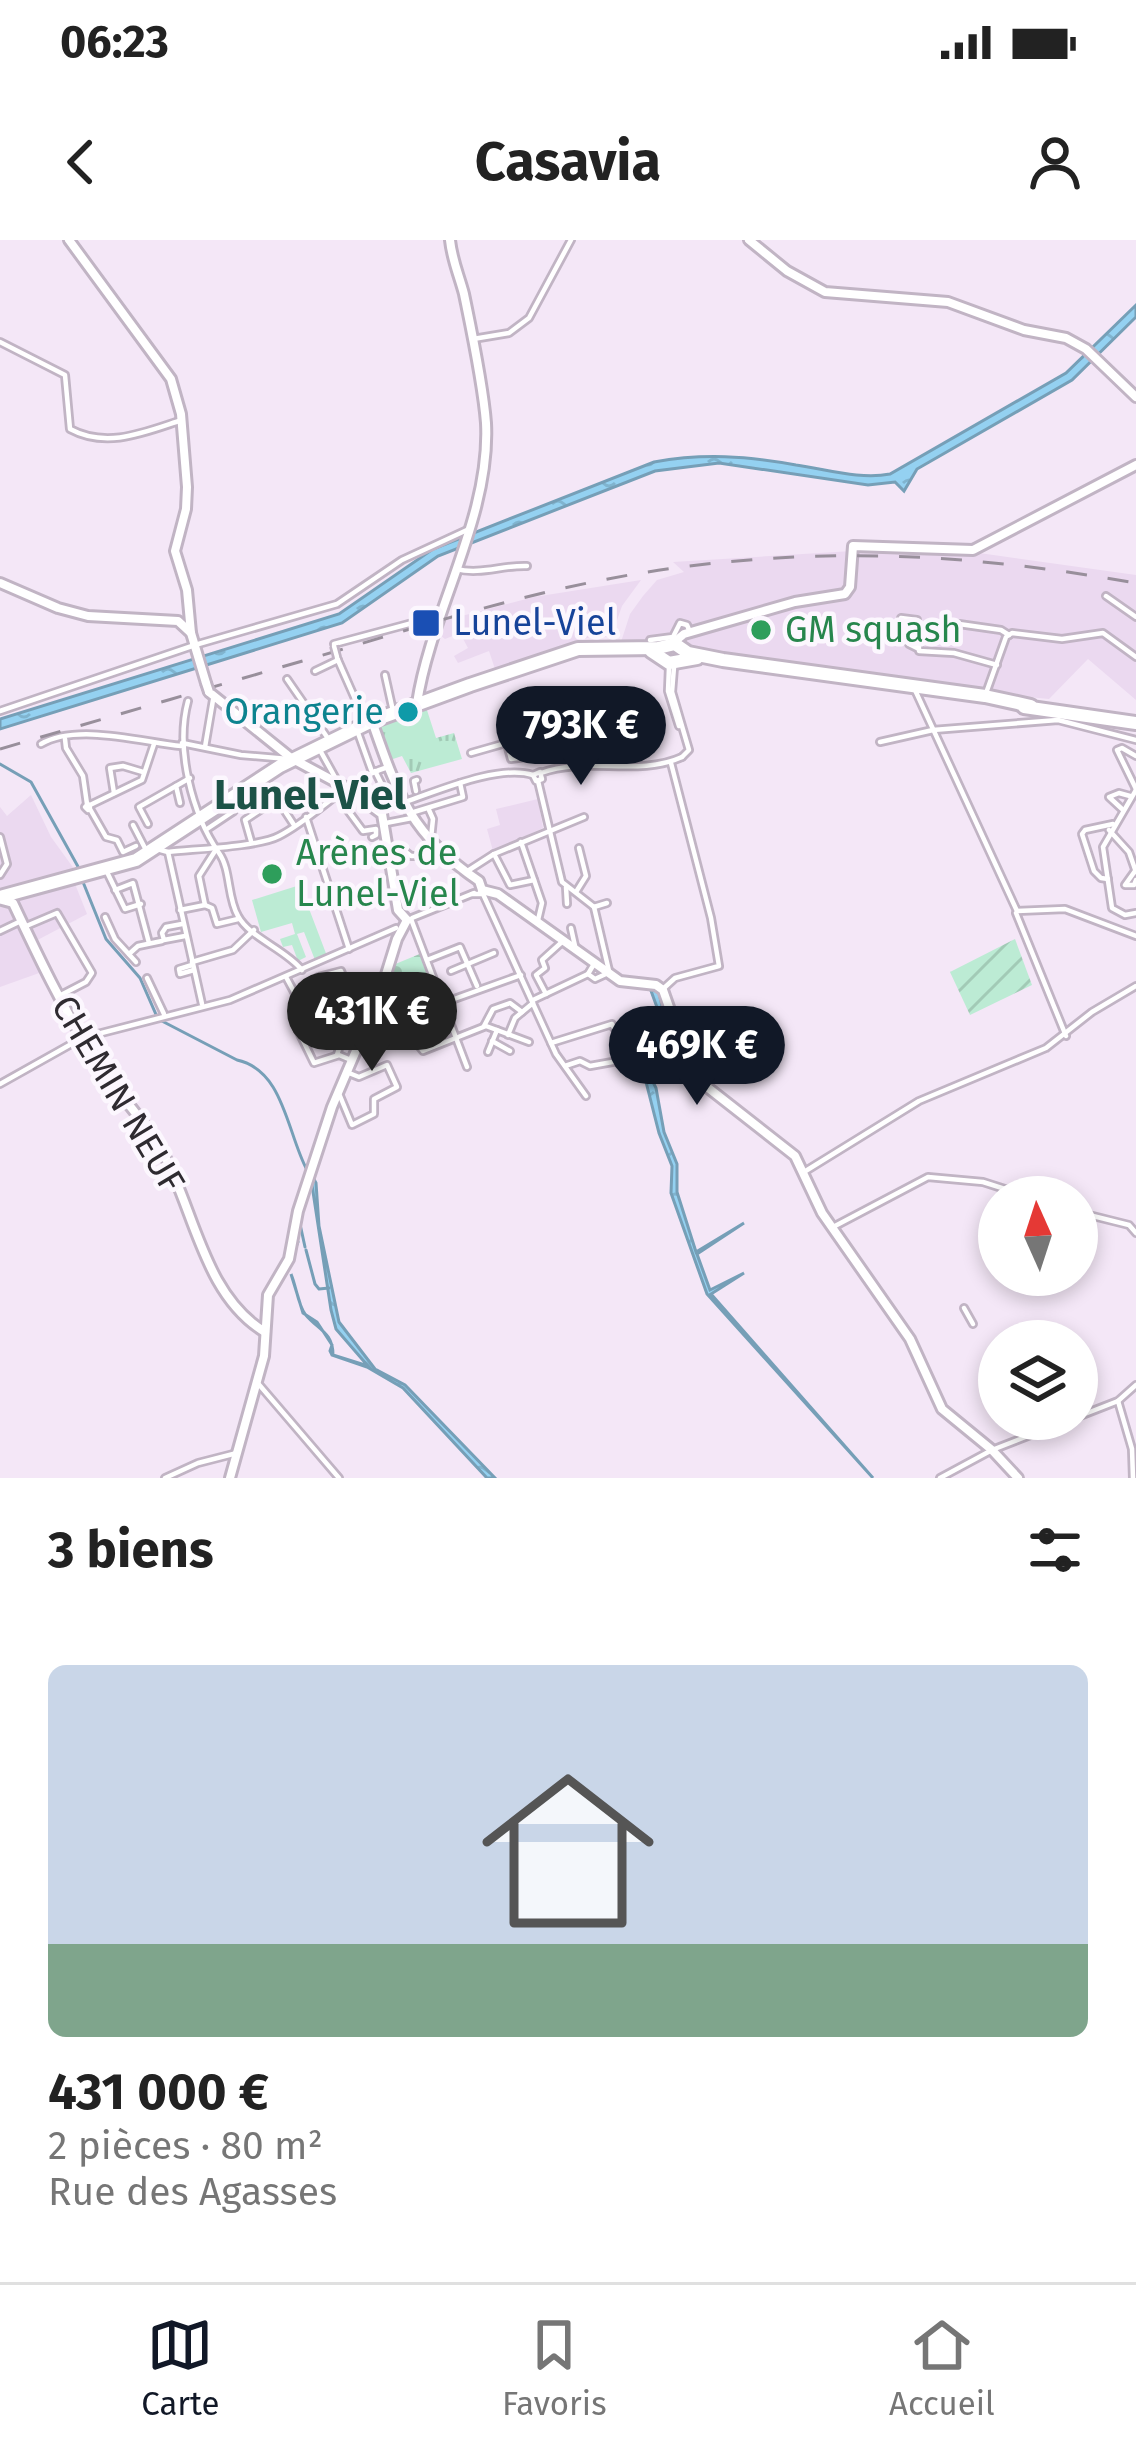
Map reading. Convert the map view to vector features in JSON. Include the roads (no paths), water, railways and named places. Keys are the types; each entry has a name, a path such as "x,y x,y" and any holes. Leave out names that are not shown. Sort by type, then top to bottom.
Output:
{"main road":[{"path":"0,899 106,870 152,850 203,824 252,782 365,725 554,655 618,646 1136,723"},
{"path":"880,684 984,699"},
{"path":"0,899 78,878"}],"street":[{"path":"69,240 171,379 182,421 186,509 175,551 188,602 180,619"},
{"path":"417,704 431,638 478,491 486,422 450,240"},
{"path":"471,340 512,332 529,318 571,240"},
{"path":"749,240 787,271 824,292 948,302 1024,330 1066,338 1088,351 1136,397"},
{"path":"0,342 65,374 70,429 76,434 117,440 182,421"},
{"path":"411,797 520,772 538,775 670,763 685,750 669,695 673,653 689,633 795,602 844,594 850,587 853,546 973,550 1136,465"},
{"path":"0,711 337,604 402,560 466,532"},
{"path":"456,569 475,574 503,565 527,566"},
{"path":"0,583 88,616 180,619 191,633 208,687 205,747"},
{"path":"1106,596 1136,617"},
{"path":"411,797 365,725 333,642 416,622 428,612 441,613"},
{"path":"919,650 916,620 901,618 909,644 919,650 954,652 997,665"},
{"path":"650,640 673,637 680,623 687,625 689,633"},
{"path":"959,624 1009,635"},
{"path":"984,699 1009,635 1018,632 1062,640 1102,633 1136,657"},
{"path":"316,671 337,658"},
{"path":"385,675 394,713"},
{"path":"287,679 346,789"},
{"path":"208,687 294,760 346,789 386,819 411,816 463,797"},
{"path":"915,690 1016,912 1066,1036"},
{"path":"188,701 182,744 203,824 239,919 302,970"},
{"path":"880,742 933,730 1058,720 1136,740"},
{"path":"230,1478 265,1350 265,1302 289,1259 311,1174 401,928 386,844 386,793 373,772 365,725"},
{"path":"471,753 554,731 555,753 510,758 507,744"},
{"path":"40,744 98,735 294,760"},
{"path":"65,739 84,778 83,793 89,806 106,837 117,841 123,852 215,850 274,838 373,772 388,767"},
{"path":"89,806 140,781 154,744"},
{"path":"1134,916 1112,908 1102,855 1111,827 1136,789 1118,748 1136,755"},
{"path":"536,757 561,880 593,906 607,903"},
{"path":"0,1084 82,1038 230,1000 479,893 502,897 633,985 656,987 719,967 711,918 670,763"},
{"path":"114,793 110,768 145,772"},
{"path":"148,824 140,807 190,778"},
{"path":"418,780 414,781 411,816 438,853 481,882 479,893 551,1043 586,1096"},
{"path":"460,783 466,806"},
{"path":"176,786 181,803"},
{"path":"363,803 372,795"},
{"path":"1122,809 1109,796 1130,796"},
{"path":"338,797 363,831 376,829 372,837"},
{"path":"251,841 245,820 274,801 294,825"},
{"path":"203,824 233,811 234,806"},
{"path":"428,810 434,834 430,839"},
{"path":"306,817 349,949"},
{"path":"466,872 494,854 584,817"},
{"path":"133,825 152,850 180,910 202,1006"},
{"path":"1108,878 1094,871 1083,832 1111,827"},
{"path":"1111,827 1130,853 1136,874"},
{"path":"0,837 7,861 0,875"},
{"path":"521,842 542,905 538,921"},
{"path":"374,845 386,844"},
{"path":"401,848 411,856 438,856"},
{"path":"215,850 200,876 205,901 217,924 239,919"},
{"path":"575,893 586,876 580,851"},
{"path":"494,854 510,885 534,880"},
{"path":"106,870 126,910 141,904"},
{"path":"115,890 134,883 149,944"},
{"path":"567,886 567,904"},
{"path":"16,910 17,899 34,891"},
{"path":"591,893 609,972"},
{"path":"0,899 12,901 16,910"},
{"path":"180,910 205,901"},
{"path":"1016,912 1060,908 1136,936"},
{"name":"CHEMIN NEUF","path":"16,910 82,1038 160,1148 228,1295 265,1332"},
{"path":"0,931 56,913 92,973 86,982 58,996"},
{"path":"105,917 113,937 136,962"},
{"path":"538,921 575,948"},
{"path":"164,940 162,929 183,924"},
{"path":"401,928 427,961 467,1067"},
{"path":"571,928 575,948"},
{"path":"192,966 233,950 254,930"},
{"path":"129,953 185,936"},
{"path":"546,994 536,975 545,968 542,960 563,941"},
{"path":"427,961 460,947 478,988"},
{"path":"451,971 494,953"},
{"path":"508,1035 533,1002 588,974 596,963"},
{"path":"348,988 341,970 317,980 322,1004 295,1024 313,1061 320,1064 337,1055 343,1036 336,998 348,988 384,979"},
{"path":"588,974 598,979 609,972"},
{"path":"371,1017 489,989 521,975"},
{"path":"147,978 160,1015"},
{"path":"288,978 306,1015"},
{"path":"804,1172 919,1101 1066,1036 1092,1012 1136,986"},
{"path":"656,987 693,1076 788,1149 832,1228 907,1334 942,1409 1018,1478"},
{"path":"415,1057 421,1050 484,1026 494,1009 510,1003 522,1012"},
{"path":"358,1048 410,1032 420,1023"},
{"path":"551,1043 612,1024 614,1028"},
{"path":"484,1026 529,1042"},
{"path":"488,1052 497,1030"},
{"path":"410,1032 421,1050"},
{"path":"493,1041 510,1052"},
{"path":"337,1055 353,1060"},
{"path":"565,1066 629,1059"},
{"path":"339,1095 351,1124 375,1113 374,1099 395,1090 397,1084 387,1065 359,1077 348,1072"},
{"path":"832,1228 928,1177 978,1182"},
{"path":"1098,1217 1129,1225 1136,1233"},
{"path":"964,1308 973,1324"},
{"path":"256,1381 339,1478"},
{"path":"1098,1409 1118,1401 1136,1384"},
{"path":"1118,1401 1132,1449 1133,1478"},
{"path":"940,1478 1018,1440"},
{"path":"165,1478 194,1464 237,1453"}],"water":[{"path":"1136,305 1136,317 1072,380 917,469 904,491 895,482 868,485 719,463 655,471 438,556 342,623 0,729 0,719 339,614 433,549 654,462 725,457 855,475 890,474 1066,373"},
{"path":"650,988 659,993 663,1010 649,1074 677,1164 677,1192 696,1252 744,1223 697,1254 710,1290 744,1273 711,1294 873,1478 707,1294 671,1193 672,1166 644,1074 658,1010"},
{"path":"310,1172 316,1183 319,1226 339,1322 375,1369 405,1385 495,1478 487,1478 403,1388 367,1367 332,1355 332,1346 333,1355 368,1366 336,1329"}],"waterway":[{"path":"0,764 31,782 81,872"},
{"path":"83,882 106,939 140,978 158,1019 265,1076 275,1089 307,1170"},
{"path":"300,1224 305,1247"},
{"path":"292,1257 298,1242"},
{"path":"306,1250 315,1284 319,1289 329,1288"}],"railway":[{"path":"0,749 506,602 675,568 793,557 906,557 1020,566 1136,583"}],"place":[{"name":"Lunel-Viel","path":"426,623"},
{"name":"GM squash","path":"761,630"},
{"name":"Orangerie","path":"408,712"},
{"name":"Arènes de Lunel-Viel","path":"272,874"}],"district":[{"name":"Lunel-Viel","path":"310,795"}]}
